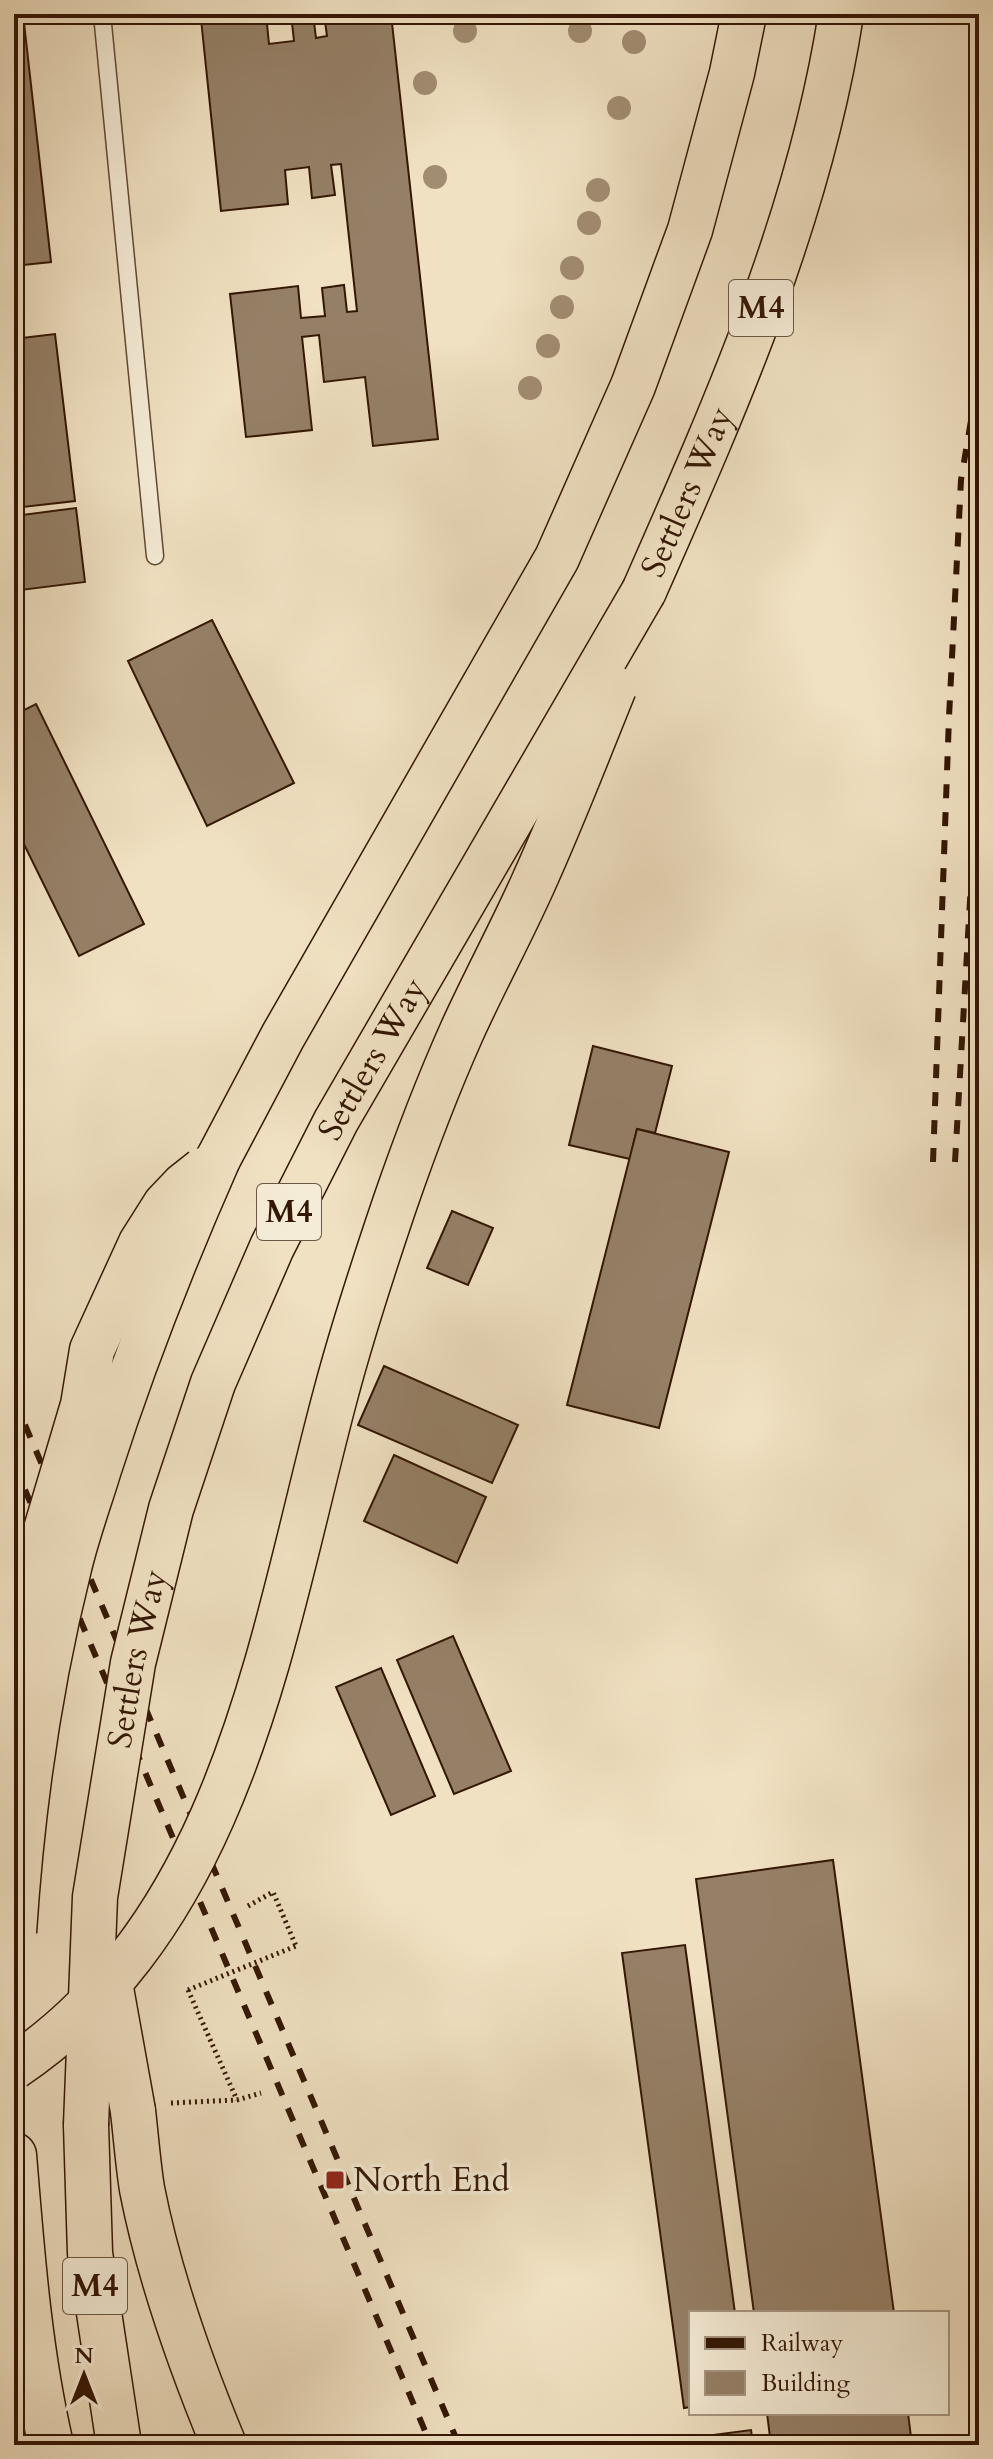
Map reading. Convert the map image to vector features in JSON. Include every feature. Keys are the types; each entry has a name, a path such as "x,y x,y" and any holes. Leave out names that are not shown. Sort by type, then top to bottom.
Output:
{"highway":[{"name":"M4","path":"14,1932 30,1768 42,1691 69,1565 146,1331 218,1159 283,1036 557,558 633,386 690,230 732,73 744,14"},
{"name":"Settlers Way","path":"119,2445 90,2253 86,2125 95,1897 133,1663 171,1509 213,1383 272,1247 336,1121 644,591 718,424 799,202 841,14"},
{"path":"14,2067 89,2004 149,1933 187,1872 226,1787 258,1693 337,1390 394,1206 456,1046 534,881 609,702 644,591"},
{"path":"14,1527 63,1400 92,1350 141,1243 165,1205 184,1185 218,1159"},
{"path":"14,1656 36,1563 83,1405 92,1350"},
{"path":"95,1897 133,2111 142,2188 159,2262 224,2445"},
{"name":"M4","path":"14,2155 23,2269 43,2410 51,2445"}],"lane":[{"path":"102,14 155,556"}],"path":[{"path":"237,2100 188,1990 296,1946 273,1892 248,1906"}],"building":[{"path":"14,14 23,14 51,262 14,266"},
{"path":"266,14 269,44 294,41 291,14 313,14 316,38 327,36 324,14 391,14 438,439 373,446 365,377 324,382 319,335 302,337 312,430 246,437 230,294 298,286 301,318 325,316 322,288 344,285 347,312 357,311 341,164 331,165 335,195 312,198 309,167 285,170 288,204 221,211 201,19"},
{"path":"55,334 75,501 14,508 14,339"},
{"path":"76,508 85,582 21,590 14,516"},
{"path":"212,620 294,783 207,826 128,661"},
{"path":"36,704 144,924 79,956 14,824 14,715"},
{"path":"593,1046 672,1066 655,1133 637,1129 630,1159 569,1145"},
{"path":"637,1129 729,1152 659,1428 567,1405"},
{"path":"452,1211 493,1228 468,1285 427,1268"},
{"path":"384,1366 518,1425 492,1483 358,1425"},
{"path":"394,1455 486,1497 457,1563 364,1521"},
{"path":"453,1636 511,1771 454,1794 397,1660"},
{"path":"381,1668 435,1796 391,1815 336,1687"},
{"path":"833,1860 894,2311 754,2311 696,1879"},
{"path":"685,1945 735,2311 689,2311 689,2407 684,2408 622,1953"},
{"path":"767,2415 908,2415 912,2445 771,2445"},
{"path":"751,2430 753,2445 690,2445 689,2438"}],"railway":[{"path":"933,1162 961,480 979,373"},
{"path":"955,1162 979,744"},
{"path":"14,1399 459,2445"},
{"path":"14,1464 431,2445"}],"place":[{"name":"North End","path":"335,2180"}]}
